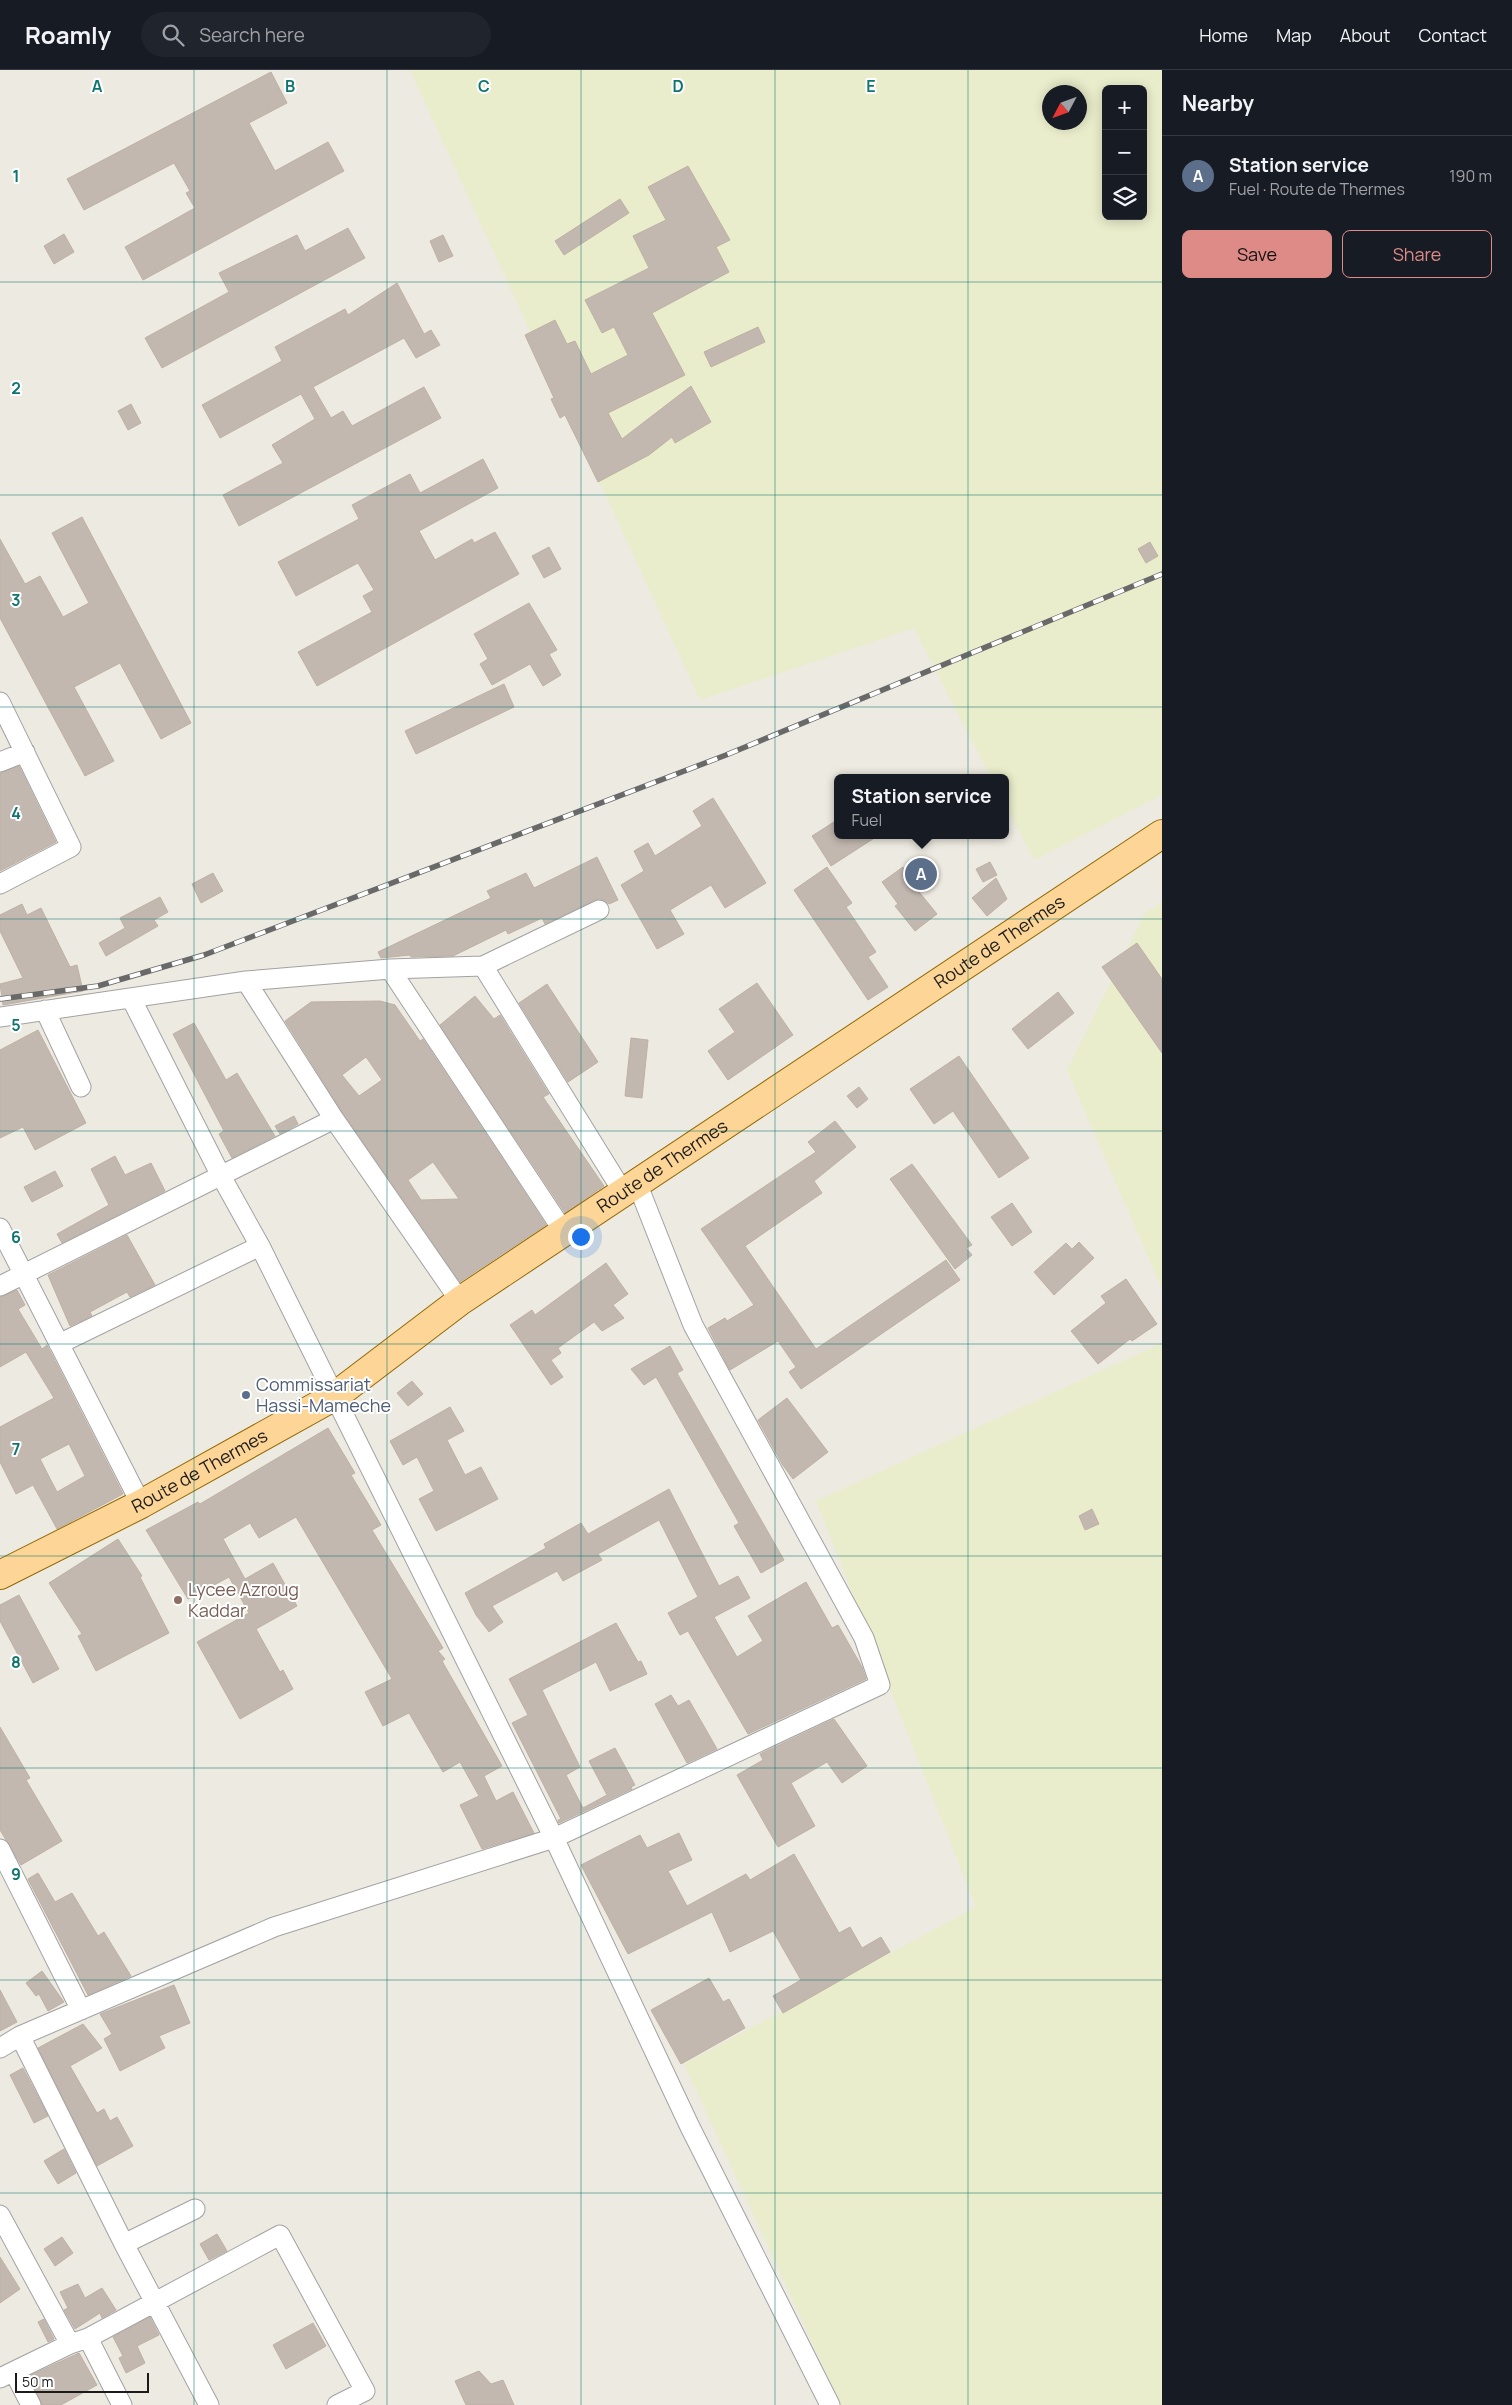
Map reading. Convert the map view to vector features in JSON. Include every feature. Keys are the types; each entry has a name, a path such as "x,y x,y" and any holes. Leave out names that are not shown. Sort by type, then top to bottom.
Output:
{"main road":[{"name":"Route de Thermes","path":"0,1575 142,1504 335,1396 460,1301 1162,834"}],"street":[{"path":"0,702 71,847 0,884"},
{"path":"0,762 25,752"},
{"path":"0,1017 246,981 390,969 483,966 599,910"},
{"path":"0,2048 20,2036 274,1927 554,1838 880,1686 864,1638 693,1325 630,1188 483,966"},
{"path":"390,969 564,1232"},
{"path":"246,981 334,1120 460,1301"},
{"path":"132,998 221,1176 260,1246 335,1396 554,1838 690,2127 830,2405"},
{"path":"45,1010 82,1087"},
{"path":"0,1286 334,1120"},
{"path":"0,1228 142,1504"},
{"path":"59,1344 260,1246"},
{"path":"0,1849 81,2010"},
{"path":"20,2036 124,2244 209,2405"},
{"path":"124,2244 195,2208"},
{"path":"0,2215 70,2344"},
{"path":"32,2405 7,2375 70,2344 88,2338 280,2235 365,2390 337,2405"},
{"path":"88,2338 122,2405"}],"green space":[{"path":"410,70 1162,70 1162,795 1034,860 1009,812 1009,774 989,774 914,628 700,700"},
{"path":"1162,903 1162,1289 1067,1070 1145,913"},
{"path":"1162,1343 1162,2405 841,2405 684,2064 976,1907 816,1501"}],"building":[{"path":"271,72 287,103 249,123 275,171 328,142 344,171 143,280 125,247 195,208 186,193 190,191 174,163 84,210 67,179"},
{"path":"688,166 730,240 716,247 729,272 652,313 685,375 608,413 622,439 691,386 711,422 675,443 672,437 649,455 598,482 565,415 560,418 551,399 554,398 525,335 555,320 567,344 575,341 591,374 628,355 614,327 602,333 585,300 649,268 633,236 666,220 648,187"},
{"path":"620,199 629,213 564,255 555,241"},
{"path":"348,228 365,258 162,368 145,338 229,292 219,273 297,235 305,251"},
{"path":"64,234 74,252 54,264 44,246"},
{"path":"443,235 453,256 439,262 430,241"},
{"path":"397,283 424,334 431,330 440,345 416,358 404,338 313,387 331,418 343,411 352,426 424,387 441,418 239,526 223,495 283,463 272,445 315,419 301,394 220,438 202,405 282,361 275,347 345,309 348,315"},
{"path":"758,327 765,342 711,367 704,352"},
{"path":"131,404 141,423 128,430 118,411"},
{"path":"483,459 498,488 419,531 435,560 472,539 474,543 495,532 519,574 317,686 298,652 372,612 363,596 374,590 358,563 296,596 278,562 359,519 352,505 410,474 420,493"},
{"path":"82,517 191,723 161,739 120,663 74,687 114,761 85,776 0,618 0,539 25,584 40,576 63,617 89,603 52,533"},
{"path":"1150,542 1158,556 1146,563 1138,549"},
{"path":"549,547 561,569 544,578 532,556"},
{"path":"529,603 557,650 549,654 561,675 543,686 530,664 492,685 480,664 488,659 474,634"},
{"path":"504,684 514,707 416,754 405,731"},
{"path":"19,766 56,842 0,871 0,773"},
{"path":"713,798 766,883 725,908 711,885 670,910 684,934 657,949 621,885 644,871 634,851 648,843 655,856 702,826 693,811"},
{"path":"834,822 834,839 873,839 831,866 812,836"},
{"path":"597,857 618,900 609,904 600,899 595,900 545,924 542,918 508,934 506,930 453,956 411,957 410,955 381,958 378,952 491,898 487,891 526,873 534,888"},
{"path":"990,862 997,875 983,882 976,869"},
{"path":"827,867 852,903 846,907 876,952 868,957 888,987 868,1000 794,890"},
{"path":"903,867 912,880 911,882 937,914 915,931 895,906 898,904 882,882"},
{"path":"213,873 223,891 201,903 192,884"},
{"path":"996,878 1007,899 987,916 972,898"},
{"path":"160,897 168,912 154,920 158,926 106,956 99,943 125,928 120,918"},
{"path":"22,904 27,915 41,908 70,967 77,965 83,991 3,1005 0,984 23,978 0,931 0,915"},
{"path":"1137,943 1162,979 1162,1053 1102,967"},
{"path":"757,983 793,1035 728,1080 708,1051 735,1032 719,1009"},
{"path":"547,984 598,1062 568,1082 519,1003"},
{"path":"1058,992 1074,1013 1028,1049 1012,1029"},
{"path":"475,996 494,1019 500,1015 549,1094 543,1097 604,1186 565,1213 440,1025"},
{"path":"380,1001 395,1005 420,1041 423,1039 546,1225 460,1282 343,1113 285,1021 311,1002","holes":["366,1057 382,1080 359,1096 342,1075","433,1162 459,1199 421,1200 408,1180"]},
{"path":"194,1023 226,1080 237,1073 275,1136 232,1158 219,1134 224,1131 173,1034"},
{"path":"38,1030 86,1123 35,1150 23,1127 0,1138 0,1050"},
{"path":"631,1038 648,1040 642,1098 625,1096"},
{"path":"959,1056 1029,1158 999,1178 953,1111 934,1124 910,1089"},
{"path":"859,1087 868,1099 857,1108 847,1096"},
{"path":"294,1116 298,1124 280,1134 275,1126"},
{"path":"835,1121 856,1147 814,1181 822,1193 745,1246 816,1349 946,1260 960,1280 801,1389 789,1372 796,1367 778,1341 730,1370 708,1328 725,1318 727,1321 754,1305 701,1229 816,1152 808,1142"},
{"path":"115,1156 125,1175 151,1163 165,1191 62,1243 57,1234 109,1205 91,1169"},
{"path":"912,1164 972,1245 966,1248 972,1255 955,1269 890,1179"},
{"path":"55,1171 63,1186 32,1202 24,1187"},
{"path":"1012,1203 1032,1232 1012,1246 991,1217"},
{"path":"127,1235 155,1285 130,1297 127,1292 90,1312 92,1316 70,1326 48,1275"},
{"path":"1079,1242 1094,1258 1054,1295 1034,1272 1066,1243 1072,1249"},
{"path":"606,1263 628,1294 613,1305 624,1318 602,1331 594,1322 558,1348 561,1353 551,1360 563,1377 551,1385 510,1325 532,1310 535,1315"},
{"path":"1126,1279 1157,1324 1132,1341 1130,1339 1098,1364 1071,1331 1106,1303 1101,1296"},
{"path":"17,1290 25,1305 18,1309 42,1349 47,1345 123,1494 57,1529 33,1485 16,1494 0,1462 0,1427 54,1398 26,1352 0,1367 0,1297","holes":["69,1444 85,1476 57,1492 40,1459"]},
{"path":"670,1346 683,1370 677,1373 784,1560 761,1573 734,1526 739,1523 656,1377 644,1385 631,1369"},
{"path":"412,1381 423,1394 408,1406 397,1393"},
{"path":"787,1398 828,1452 793,1479 782,1464 758,1420"},
{"path":"450,1407 464,1431 447,1440 465,1475 481,1467 498,1499 436,1531 419,1499 434,1491 417,1457 403,1465 390,1441"},
{"path":"328,1428 355,1473 351,1475 381,1525 372,1530 443,1648 438,1651 445,1659 442,1661 502,1766 484,1776 496,1801 513,1792 534,1833 482,1849 460,1805 479,1796 460,1762 443,1772 409,1713 383,1726 365,1692 392,1679 296,1517 259,1538 250,1523 223,1539 245,1579 273,1563 297,1606 256,1629 280,1672 283,1670 293,1689 240,1719 197,1642 249,1613 229,1577 188,1599 146,1530 198,1502 200,1504"},
{"path":"669,1489 719,1586 738,1576 750,1598 714,1617 737,1657 763,1641 748,1616 806,1582 832,1628 838,1625 862,1667 866,1679 748,1734 688,1631 680,1635 668,1613 698,1597 659,1520 598,1554 602,1560 563,1581 557,1571 492,1606 503,1622 489,1632 476,1615 465,1593 546,1548 544,1544 581,1523 588,1534"},
{"path":"1092,1509 1099,1524 1085,1530 1079,1516"},
{"path":"118,1539 142,1576 140,1577 169,1633 96,1671 78,1636 82,1634 49,1583"},
{"path":"19,1595 59,1669 33,1683 0,1621 0,1605"},
{"path":"616,1623 638,1662 641,1661 647,1674 610,1691 596,1662 542,1690 580,1767 566,1775 583,1808 607,1795 589,1761 615,1748 635,1785 631,1787 632,1789 559,1823 558,1820 561,1819 512,1723 528,1715 509,1679"},
{"path":"671,1695 678,1706 689,1700 717,1749 687,1763 655,1704"},
{"path":"834,1719 867,1766 842,1783 827,1762 791,1783 815,1826 778,1847 737,1775 763,1760 760,1754"},
{"path":"0,1727 30,1778 26,1780 62,1841 21,1865 0,1830"},
{"path":"679,1833 692,1860 668,1871 687,1906 746,1874 750,1880 794,1854 839,1933 850,1927 862,1948 881,1937 890,1952 783,2013 773,1996 801,1980 773,1931 730,1952 712,1912 628,1954 581,1865 640,1835 647,1848"},
{"path":"38,1873 55,1902 72,1893 98,1936 104,1932 131,1976 88,1995 28,1879"},
{"path":"42,1971 64,2002 48,2011 39,1994 36,1996 26,1983"},
{"path":"709,1978 723,2002 729,1999 745,2028 681,2064 651,2010"},
{"path":"174,1985 190,2023 159,2036 165,2048 120,2071 104,2039 112,2034 100,2014"},
{"path":"0,1990 17,2022 0,2031"},
{"path":"83,2024 102,2048 70,2066 97,2113 104,2109 110,2121 117,2117 133,2146 97,2166 38,2048"},
{"path":"23,2068 48,2116 34,2123 10,2075"},
{"path":"64,2149 76,2173 58,2184 44,2161"},
{"path":"217,2234 227,2251 209,2260 200,2244"},
{"path":"62,2237 73,2253 55,2266 44,2249"},
{"path":"0,2257 20,2289 0,2303"},
{"path":"78,2284 85,2298 102,2288 116,2310 102,2318 100,2313 75,2329 64,2310 68,2308 60,2292"},
{"path":"150,2317 159,2335 137,2346 145,2363 126,2373 119,2358 123,2356 113,2337"},
{"path":"44,2319 54,2339 48,2342 38,2322"},
{"path":"313,2323 326,2346 286,2369 273,2345"},
{"path":"79,2353 97,2385 61,2405 42,2405 29,2376"},
{"path":"479,2371 491,2384 503,2380 514,2405 466,2405 455,2381"}],"railway":[{"path":"0,999 98,986 204,955 726,755 1162,574"}],"place":[{"name":"Station service","path":"921,874"},
{"name":"Commissariat Hassi-Mameche","path":"246,1395"},
{"name":"Lycee Azroug Kaddar","path":"178,1600"}]}
